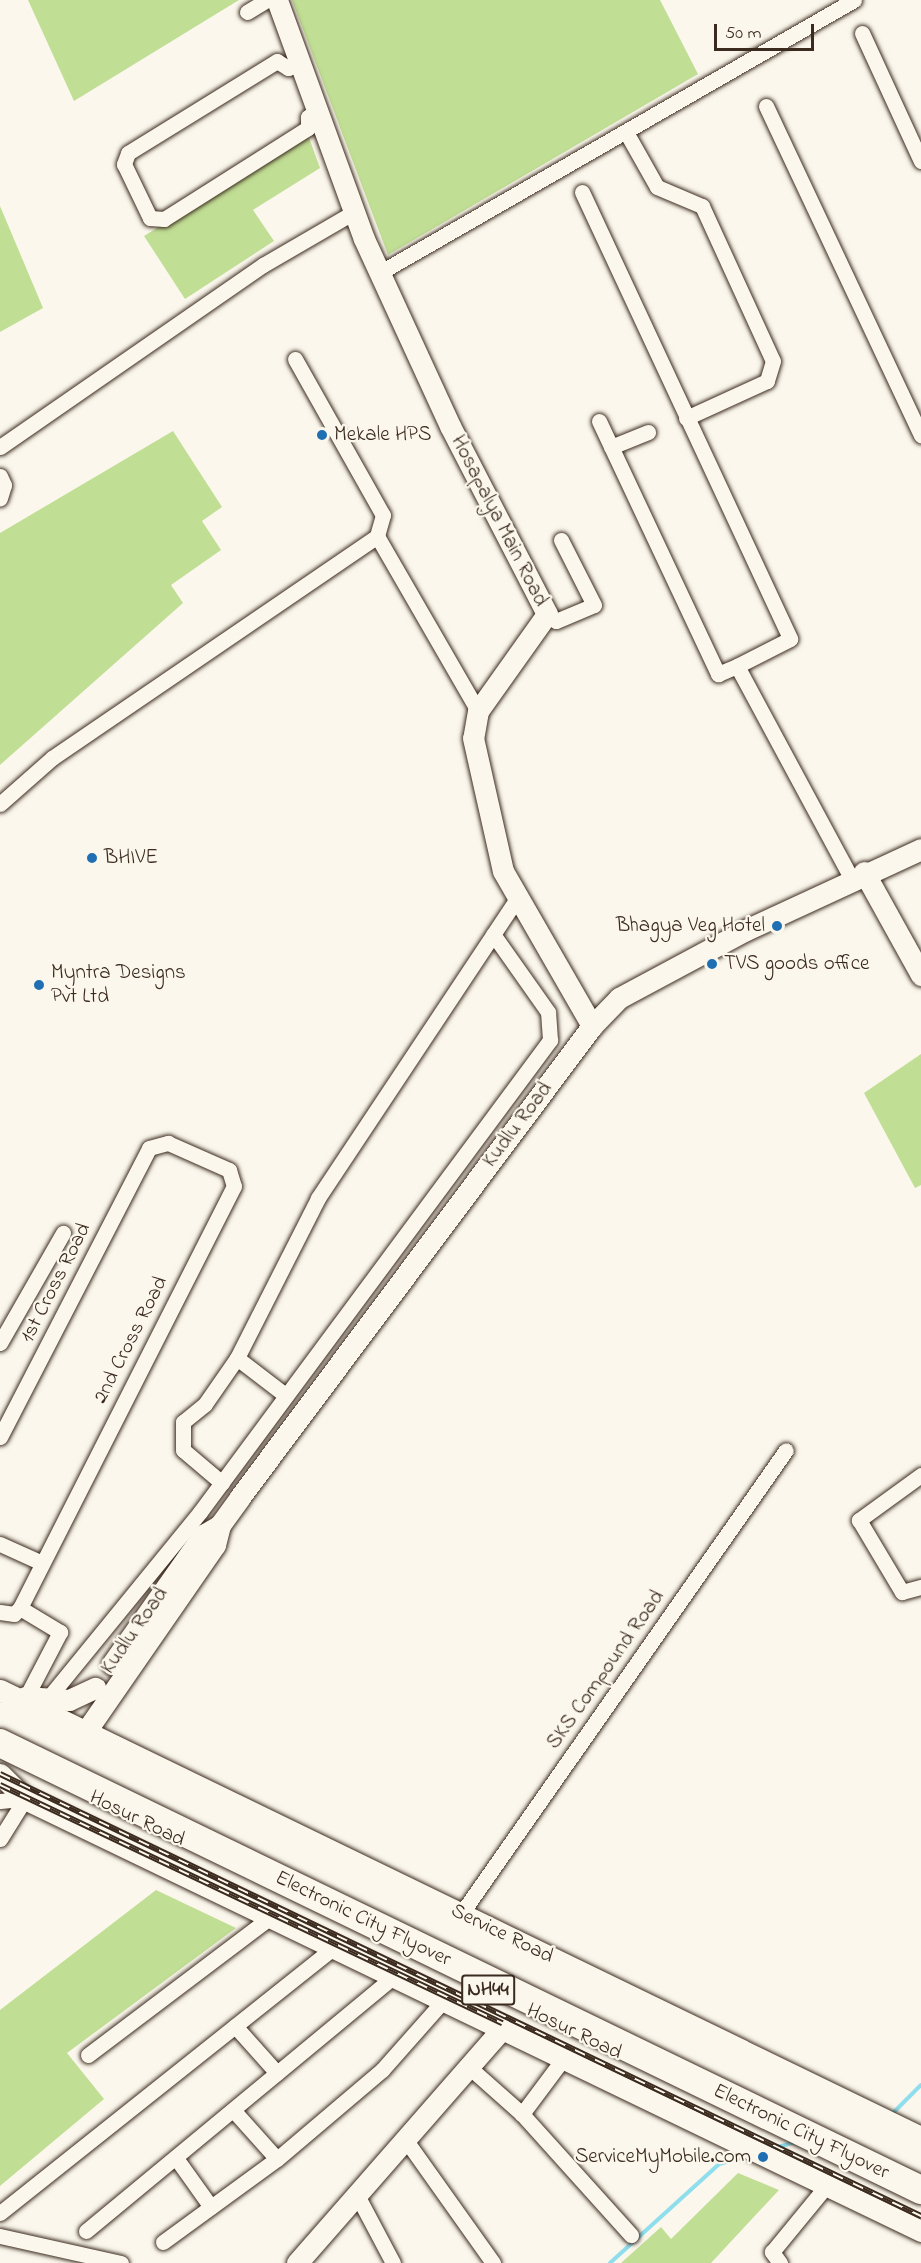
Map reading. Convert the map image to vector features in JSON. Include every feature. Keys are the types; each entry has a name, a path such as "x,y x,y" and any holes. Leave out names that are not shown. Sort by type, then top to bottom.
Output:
{"highway":[{"name":"Hosur Road","path":"0,1716 71,1738 366,1881 921,2163"},
{"name":"Electronic City Flyover","path":"0,1726 921,2170"},
{"name":"Electronic City Flyover","path":"0,1743 921,2190"},
{"name":"Hosur Road","path":"0,1753 921,2201"}],"street":[{"path":"247,12 267,0"},
{"name":"Hosapalya Main Road","path":"277,0 354,212 379,273 450,426 548,614 478,711 474,742 503,871 592,1026"},
{"path":"379,273 854,0"},
{"path":"862,33 921,161"},
{"path":"300,63 288,68 277,61 128,153 124,164 150,218 164,219 308,128 308,117 317,111"},
{"path":"766,106 921,435"},
{"path":"626,132 657,187 702,206 773,361 767,381 686,418"},
{"path":"582,192 790,639 718,674 599,421"},
{"path":"0,447 263,265 354,212"},
{"path":"0,804 52,758 377,536 383,515 296,359"},
{"path":"611,447 648,432"},
{"path":"0,476 4,485 0,498"},
{"path":"377,536 478,711"},
{"path":"548,614 556,621 594,605 561,540"},
{"path":"737,666 857,875 921,975"},
{"name":"Kudlu Road","path":"71,1738 215,1545 224,1520 592,1026 619,998 857,875 921,849"},
{"path":"222,1482 187,1456 180,1436 183,1422 205,1404 237,1358 318,1198 518,897"},
{"path":"35,1700 208,1501 284,1394 550,1040 549,1012 493,934"},
{"name":"2nd Cross Road","path":"20,1608 40,1562 234,1186 230,1170 168,1143 148,1148"},
{"name":"1st Cross Road","path":"0,1437 148,1148"},
{"path":"0,1343 63,1233"},
{"path":"237,1358 284,1394"},
{"name":"SKS Compound Road","path":"461,1914 786,1450"},
{"path":"921,1475 859,1520 902,1592 921,1587"},
{"path":"208,1501 224,1520"},
{"name":"Kudlu Road","path":"71,1738 95,1688 203,1535 224,1520"},
{"path":"0,1544 40,1562"},
{"path":"0,1612 14,1614 20,1608 60,1632 35,1700"},
{"path":"0,1688 35,1700 69,1700 95,1688"},
{"path":"0,1688 71,1738 49,1776"},
{"path":"0,1774 25,1799 336,1946 563,2059 921,2231"},
{"path":"1,1802 25,1799"},
{"path":"0,1839 25,1799"},
{"name":"Service Road","path":"366,1881 461,1914 921,2137"},
{"path":"88,2055 272,1916"},
{"path":"0,2212 336,1946"},
{"path":"86,2231 234,2111 394,1976"},
{"path":"163,2242 277,2158 382,2070 444,2000"},
{"path":"235,2026 277,2073"},
{"path":"297,2263 502,2029"},
{"path":"522,2114 563,2059"},
{"path":"469,2067 522,2114 631,2235"},
{"path":"234,2111 277,2158"},
{"path":"405,2139 493,2263"},
{"path":"176,2158 211,2207"},
{"path":"780,2263 772,2252 827,2185"},
{"path":"357,2195 393,2263"},
{"path":"0,2236 121,2263"}],"green space":[{"path":"28,0 239,0 74,101"},
{"path":"292,0 660,0 698,74 388,255"},
{"path":"308,135 320,168 253,210 274,241 185,299 144,236"},
{"path":"0,206 43,308 0,332"},
{"path":"173,431 222,507 202,521 221,550 171,585 183,603 0,765 0,533"},
{"path":"921,1054 921,1185 915,1188 864,1093"},
{"path":"156,1890 236,1928 67,2053 104,2099 0,2186 0,2010"},
{"path":"738,2173 779,2190 711,2263 621,2263 661,2227 671,2239"}],"waterway":[{"path":"892,2114 921,2085"},
{"path":"771,2149 796,2142"},
{"path":"610,2263 719,2164 747,2156"}],"railway":[{"path":"0,1774 921,2216"},
{"path":"0,1785 502,2023"}],"place":[{"name":"Mekale HPS","path":"322,435"},
{"name":"BHIVE","path":"92,858"},
{"name":"Bhagya Veg Hotel","path":"777,926"},
{"name":"TVS goods office","path":"712,964"},
{"name":"Myntra Designs Pvt Ltd","path":"39,985"},
{"name":"ServiceMyMobile.com","path":"763,2157"}]}
